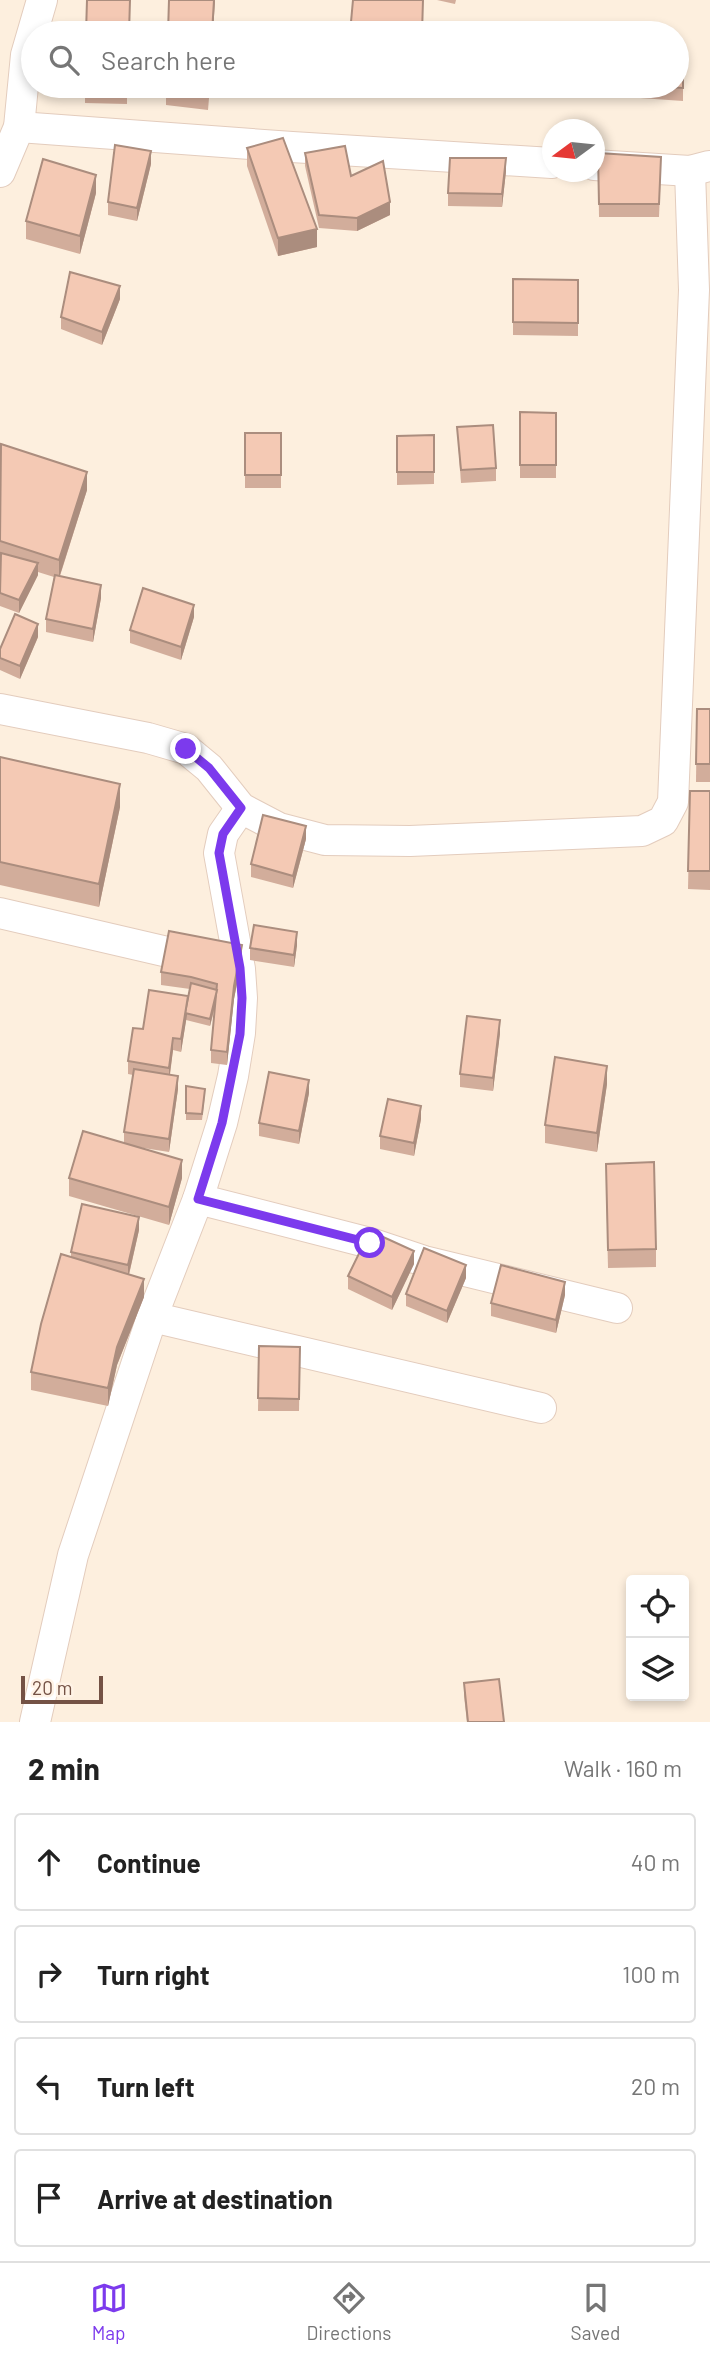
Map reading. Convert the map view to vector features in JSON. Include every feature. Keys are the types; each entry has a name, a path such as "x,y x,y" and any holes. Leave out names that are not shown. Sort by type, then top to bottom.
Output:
{"street":[{"path":"36,21 42,0"},
{"path":"0,173 19,127 22,98"},
{"path":"19,127 292,148 542,162"},
{"path":"0,709 148,738 186,749 209,768 241,808 279,828 325,841 410,841 642,831 663,821 673,802 700,169 605,166"},
{"path":"35,1722 73,1555 152,1317 198,1199 222,1123 233,1076 240,1034 242,998 240,968 219,853 223,834 241,808"},
{"path":"0,913 240,968"},
{"path":"198,1199 370,1243 424,1261 617,1308"},
{"path":"152,1317 541,1408"}],"building":[{"path":"87,0 130,0 129,21 86,21"},
{"path":"169,0 214,0 213,21 168,21"},
{"path":"353,0 423,0 422,21 351,21"},
{"path":"283,138 317,229 278,238 247,148"},
{"path":"115,145 151,151 137,208 108,202"},
{"path":"345,146 351,176 383,161 390,202 357,218 319,215 305,153"},
{"path":"605,153 661,157 659,204 599,204 599,182 605,182"},
{"path":"450,158 506,158 502,194 448,193"},
{"path":"43,159 96,175 80,236 26,221"},
{"path":"70,272 120,286 102,332 61,317"},
{"path":"513,279 578,280 578,323 513,322"},
{"path":"520,412 556,413 556,465 520,465"},
{"path":"493,425 496,468 461,470 457,427"},
{"path":"245,433 281,433 281,475 245,475"},
{"path":"434,435 434,472 397,472 397,436"},
{"path":"1,444 87,472 59,560 0,541"},
{"path":"1,553 38,563 19,600 0,593"},
{"path":"55,575 101,585 93,629 46,619"},
{"path":"143,588 194,605 181,647 130,630"},
{"path":"15,614 38,624 20,666 0,658 0,649"},
{"path":"697,709 710,709 710,764 696,764"},
{"path":"0,757 120,784 99,884 0,862"},
{"path":"690,791 710,791 710,871 688,871"},
{"path":"263,815 306,826 293,876 251,864"},
{"path":"254,925 297,932 294,955 250,948"},
{"path":"169,931 242,945 234,986 227,1052 211,1050 217,984 161,972"},
{"path":"191,983 217,990 210,1019 185,1013"},
{"path":"149,990 188,996 181,1039 173,1038 169,1068 128,1061 133,1028 143,1029"},
{"path":"467,1016 500,1020 493,1078 460,1074"},
{"path":"555,1057 607,1066 597,1133 545,1125"},
{"path":"134,1069 178,1076 169,1139 124,1132"},
{"path":"269,1072 309,1080 299,1131 259,1123"},
{"path":"186,1086 205,1089 202,1114 186,1113"},
{"path":"388,1099 421,1106 414,1143 380,1136"},
{"path":"83,1131 182,1160 169,1207 69,1178"},
{"path":"654,1162 656,1249 608,1250 606,1164"},
{"path":"82,1204 139,1217 128,1265 71,1252"},
{"path":"370,1231 414,1251 392,1297 348,1276"},
{"path":"424,1248 466,1265 447,1311 406,1294"},
{"path":"61,1254 144,1279 117,1347 108,1388 31,1372 41,1324"},
{"path":"501,1265 565,1282 556,1320 491,1303"},
{"path":"259,1346 300,1347 299,1399 258,1398"},
{"path":"499,1679 504,1722 468,1722 464,1683"}],"route":[{"path":"186,749 209,768 241,808 223,834 219,853 240,968 240,1034 222,1123 198,1199 370,1243"}]}
